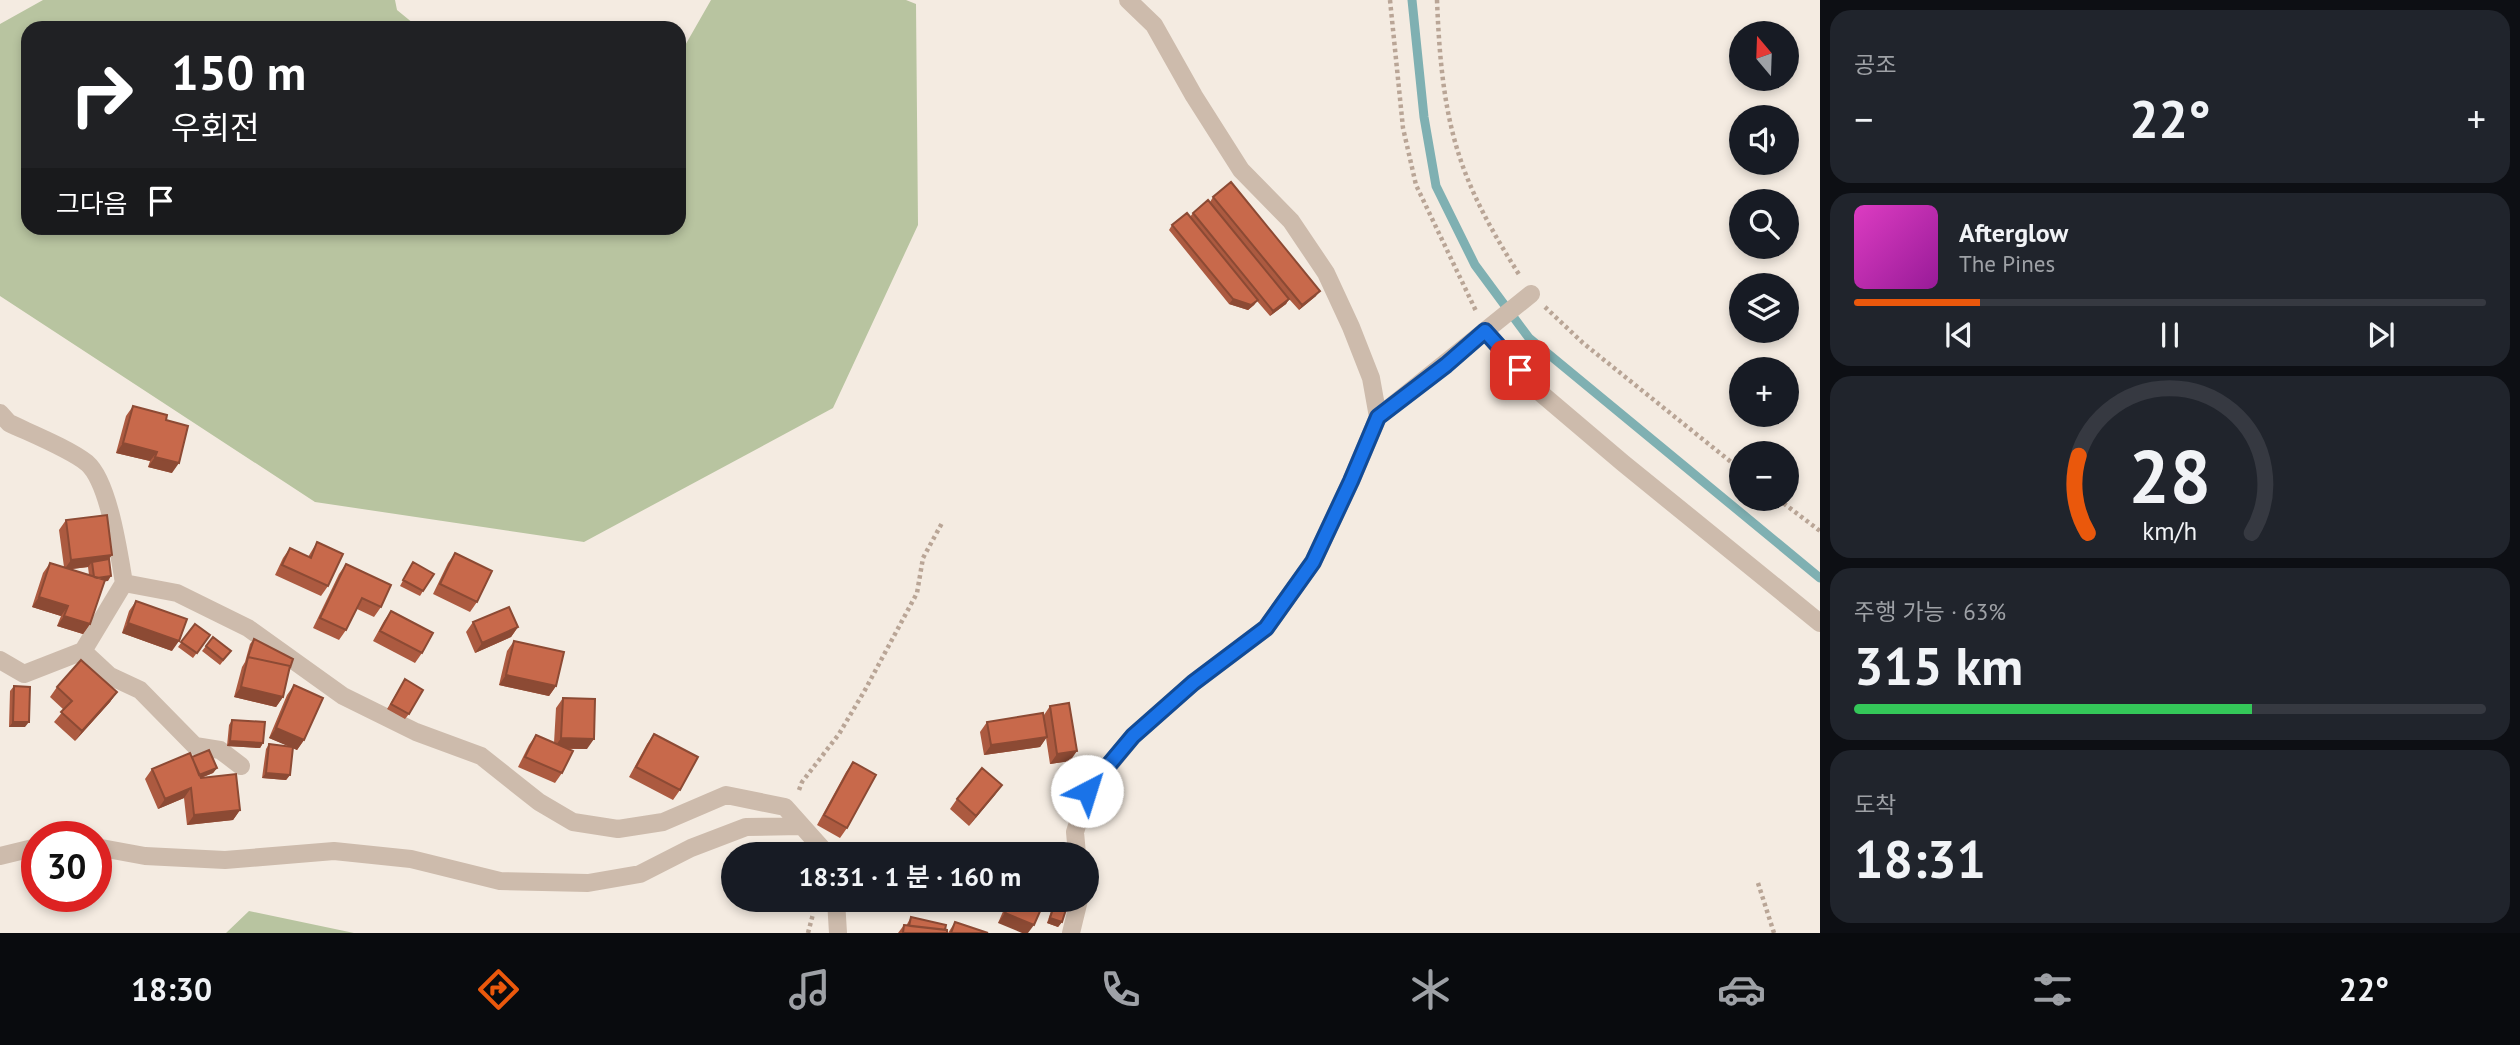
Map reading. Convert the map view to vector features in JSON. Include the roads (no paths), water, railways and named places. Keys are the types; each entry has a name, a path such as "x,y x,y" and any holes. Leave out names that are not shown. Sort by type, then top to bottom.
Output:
{"street":[{"path":"1128,0 1154,25 1194,96 1241,170 1291,221 1326,273 1371,378 1378,417"},
{"path":"1076,842 1076,832 1087,791 1133,736 1193,683 1266,628 1313,562 1378,417 1531,295"},
{"path":"1485,331 1537,390 1820,623"},
{"path":"0,414 9,423 88,464 102,488 113,525 124,583 83,651 24,674 0,660"},
{"path":"124,583 177,593 248,628 344,696 416,732 481,756 538,802 573,822 618,829 663,822 726,794 785,807 816,842"},
{"path":"83,651 110,676 139,690 195,746 220,750 241,766"},
{"path":"112,850 145,856 225,860 334,851 411,859 500,881 589,883 640,874 691,848 746,827 796,820"},
{"path":"0,856 21,851"},
{"path":"837,912 838,933"},
{"path":"1071,933 1076,912"}],"waterway":[{"path":"1412,0 1424,117 1436,186 1475,265 1529,338 1820,578"}]}
